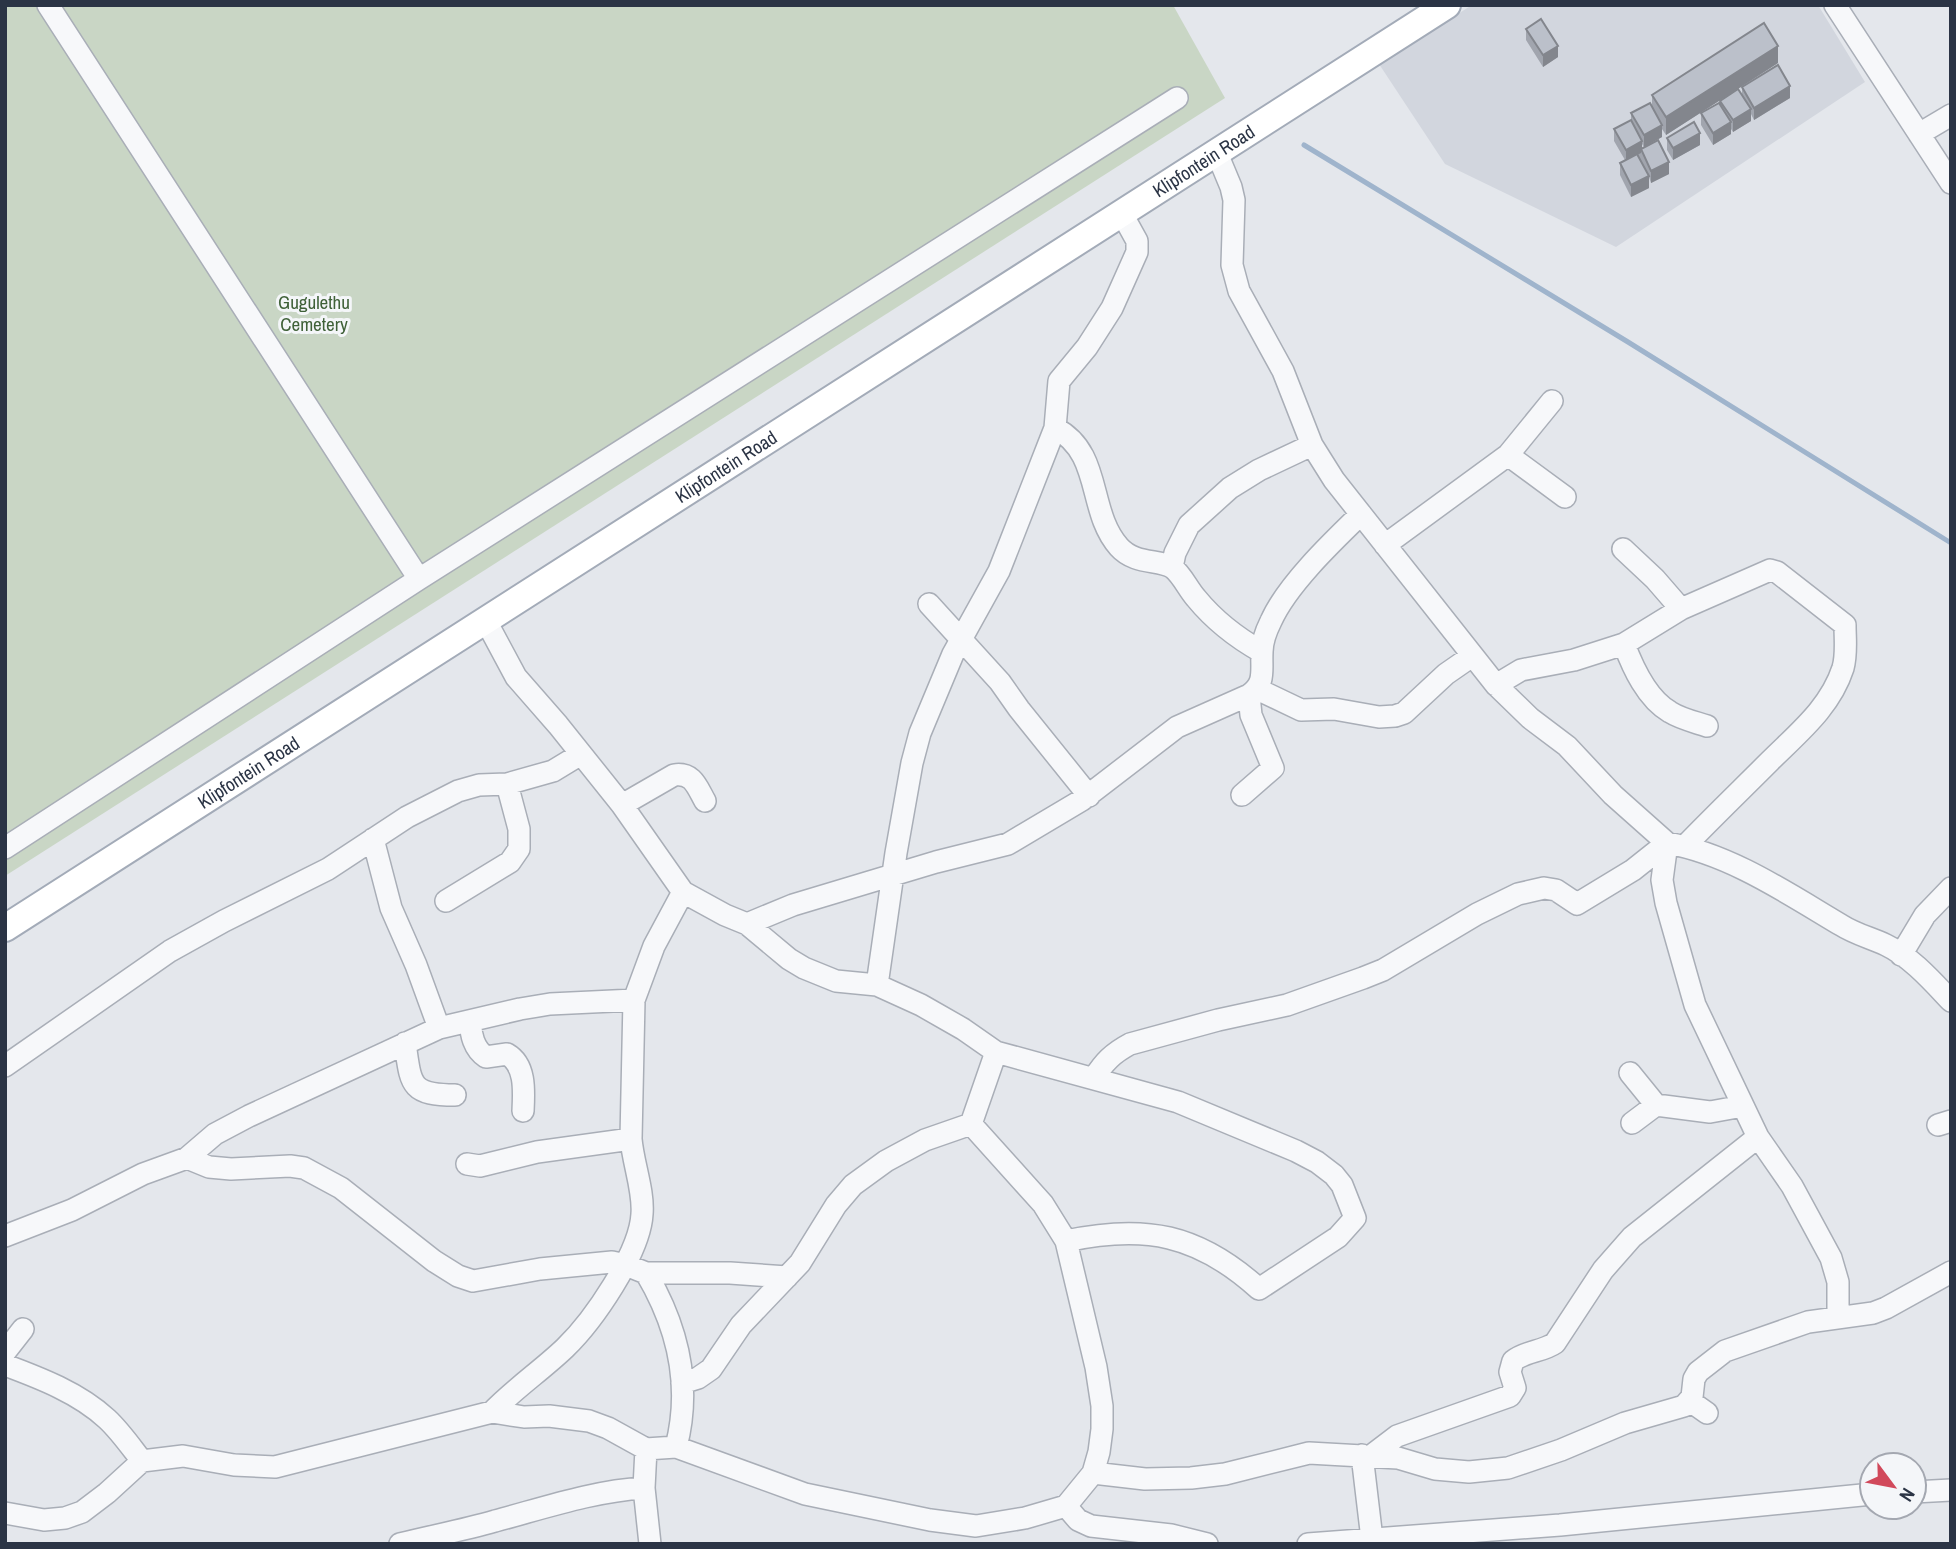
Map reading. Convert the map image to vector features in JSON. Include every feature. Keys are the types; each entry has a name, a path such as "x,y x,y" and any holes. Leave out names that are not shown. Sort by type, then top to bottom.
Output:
{"main road":[{"name":"Klipfontein Road","path":"5,928 1447,5"}],"street":[{"path":"48,5 419,579"},
{"path":"1835,5 1951,183"},
{"path":"5,848 419,579 1177,98"},
{"path":"1919,134 1951,115"},
{"path":"1216,151 1234,200 1232,265 1239,291 1283,370 1312,445 1360,514 1496,685 1530,718 1566,746 1613,795 1676,845 1784,889 1840,925 1887,946 1930,979 1951,1002"},
{"path":"877,985 892,876 919,733 961,639 999,571 1055,428 1059,382 1112,309 1137,252 1138,241 1121,212"},
{"path":"1385,545 1508,455 1552,401"},
{"path":"1055,428 1068,435 1084,456 1106,526 1117,546 1134,558 1172,567 1209,613 1242,641 1262,652"},
{"path":"1172,567 1189,524 1230,488 1259,470 1312,445"},
{"path":"1508,455 1565,497"},
{"path":"1242,795 1273,768 1251,715 1253,692 1263,674 1262,652 1266,632 1278,607 1295,584 1360,514"},
{"path":"1623,548 1681,609"},
{"path":"1094,1078 1105,1061 1129,1044 1205,1023 1287,1005 1384,970 1477,914 1518,894 1544,888 1556,890 1577,904 1596,895 1676,845 1718,811 1812,722 1832,692 1846,654 1845,625 1777,572 1770,570 1681,609 1624,644 1574,660 1521,670 1496,685"},
{"path":"929,604 1000,682 1089,796"},
{"path":"486,621 516,677 622,804 683,892 747,924 803,968 836,981 877,985 963,1028 996,1052 1178,1102 1235,1124 1317,1162 1342,1185 1355,1218 1338,1237 1259,1289 1238,1270 1201,1248 1164,1236 1114,1234 1066,1241"},
{"path":"1624,644 1639,677 1654,699 1671,713 1707,726"},
{"path":"747,924 793,905 936,862 1008,844 1089,796 1177,727 1253,692 1301,710 1335,709 1379,717 1395,716 1404,713 1446,674 1472,656"},
{"path":"5,1066 170,951 328,869 407,817 458,791 479,785 507,784 553,771 581,754"},
{"path":"622,804 674,775 681,774 691,777 705,801"},
{"path":"446,901 510,862 519,849 519,829 507,784"},
{"path":"373,839 391,908 439,1028"},
{"path":"1676,845 1662,880 1674,934 1695,1005 1758,1137 1791,1186 1831,1258 1838,1282 1838,1316"},
{"path":"1901,955 1925,915 1951,888"},
{"path":"492,1412 574,1339 636,1269 642,1201 631,1139 635,1000 654,946 683,892"},
{"path":"5,1236 72,1210 143,1174 187,1157 215,1134 249,1116 439,1028 550,1004 635,1000"},
{"path":"471,1021 472,1039 481,1054 486,1057 507,1054 516,1060 524,1088 523,1111"},
{"path":"405,1043 410,1074 419,1090 455,1095"},
{"path":"971,1124 996,1052"},
{"path":"1630,1073 1657,1105 1710,1112 1743,1106"},
{"path":"1632,1123 1657,1105"},
{"path":"5,1513 44,1520 65,1518 82,1512 142,1461 183,1456 234,1465 275,1467 492,1412 589,1421 646,1449 676,1447 821,1499 943,1522 976,1526 1002,1523 1066,1506 1093,1473 1099,1452 1102,1406 1092,1348 1079,1304 1066,1241 1043,1204 971,1124"},
{"path":"682,1383 698,1378 711,1369 741,1325 800,1263 836,1205 853,1185 886,1161 925,1140 971,1124"},
{"path":"1367,1455 1397,1436 1510,1396 1515,1388 1510,1372 1513,1361 1555,1343 1603,1270 1632,1237 1758,1137"},
{"path":"467,1164 480,1166 537,1152 631,1139"},
{"path":"187,1157 209,1167 230,1169 290,1166 303,1168 341,1188 425,1255 466,1280 474,1281 585,1263 612,1262 636,1269 787,1277"},
{"path":"636,1269 660,1298 673,1332 682,1383 683,1419 676,1447"},
{"path":"1093,1473 1145,1479 1191,1478 1225,1474 1309,1453 1398,1458 1442,1470 1488,1471 1508,1468 1561,1450 1625,1423 1684,1406 1698,1407 1694,1379 1725,1351 1808,1322 1860,1315 1886,1308 1951,1272"},
{"path":"5,1352 23,1329"},
{"path":"5,1365 69,1392 88,1404 108,1420 142,1461"},
{"path":"646,1449 643,1488 650,1544"},
{"path":"1367,1455 1372,1539"},
{"path":"400,1544 574,1499 643,1488"},
{"path":"1928,1491 1951,1490"},
{"path":"1308,1544 1584,1522 1858,1495"},
{"path":"1066,1506 1078,1520 1091,1526 1171,1535 1207,1544"}],"shaded area":[{"path":"1472,5 1818,5 1865,82 1616,247 1445,164 1379,64"}],"green space":[{"name":"Gugulethu Cemetery","path":"5,5 1173,5 1225,98 5,876"}],"building":[{"path":"1541,19 1558,46 1543,55 1526,29"},
{"path":"1764,23 1778,46 1666,117 1652,95"},
{"path":"1778,65 1790,86 1754,108 1742,87"},
{"path":"1738,89 1751,109 1733,120 1720,101"},
{"path":"1650,103 1662,125 1644,135 1631,113"},
{"path":"1719,103 1731,122 1713,133 1701,113"},
{"path":"1631,120 1642,141 1626,150 1614,129"},
{"path":"1694,122 1700,133 1673,148 1667,138"},
{"path":"1658,140 1669,162 1651,171 1641,149"},
{"path":"1637,154 1649,176 1631,185 1620,163"}],"waterway":[{"path":"1304,145 1951,543"}]}
